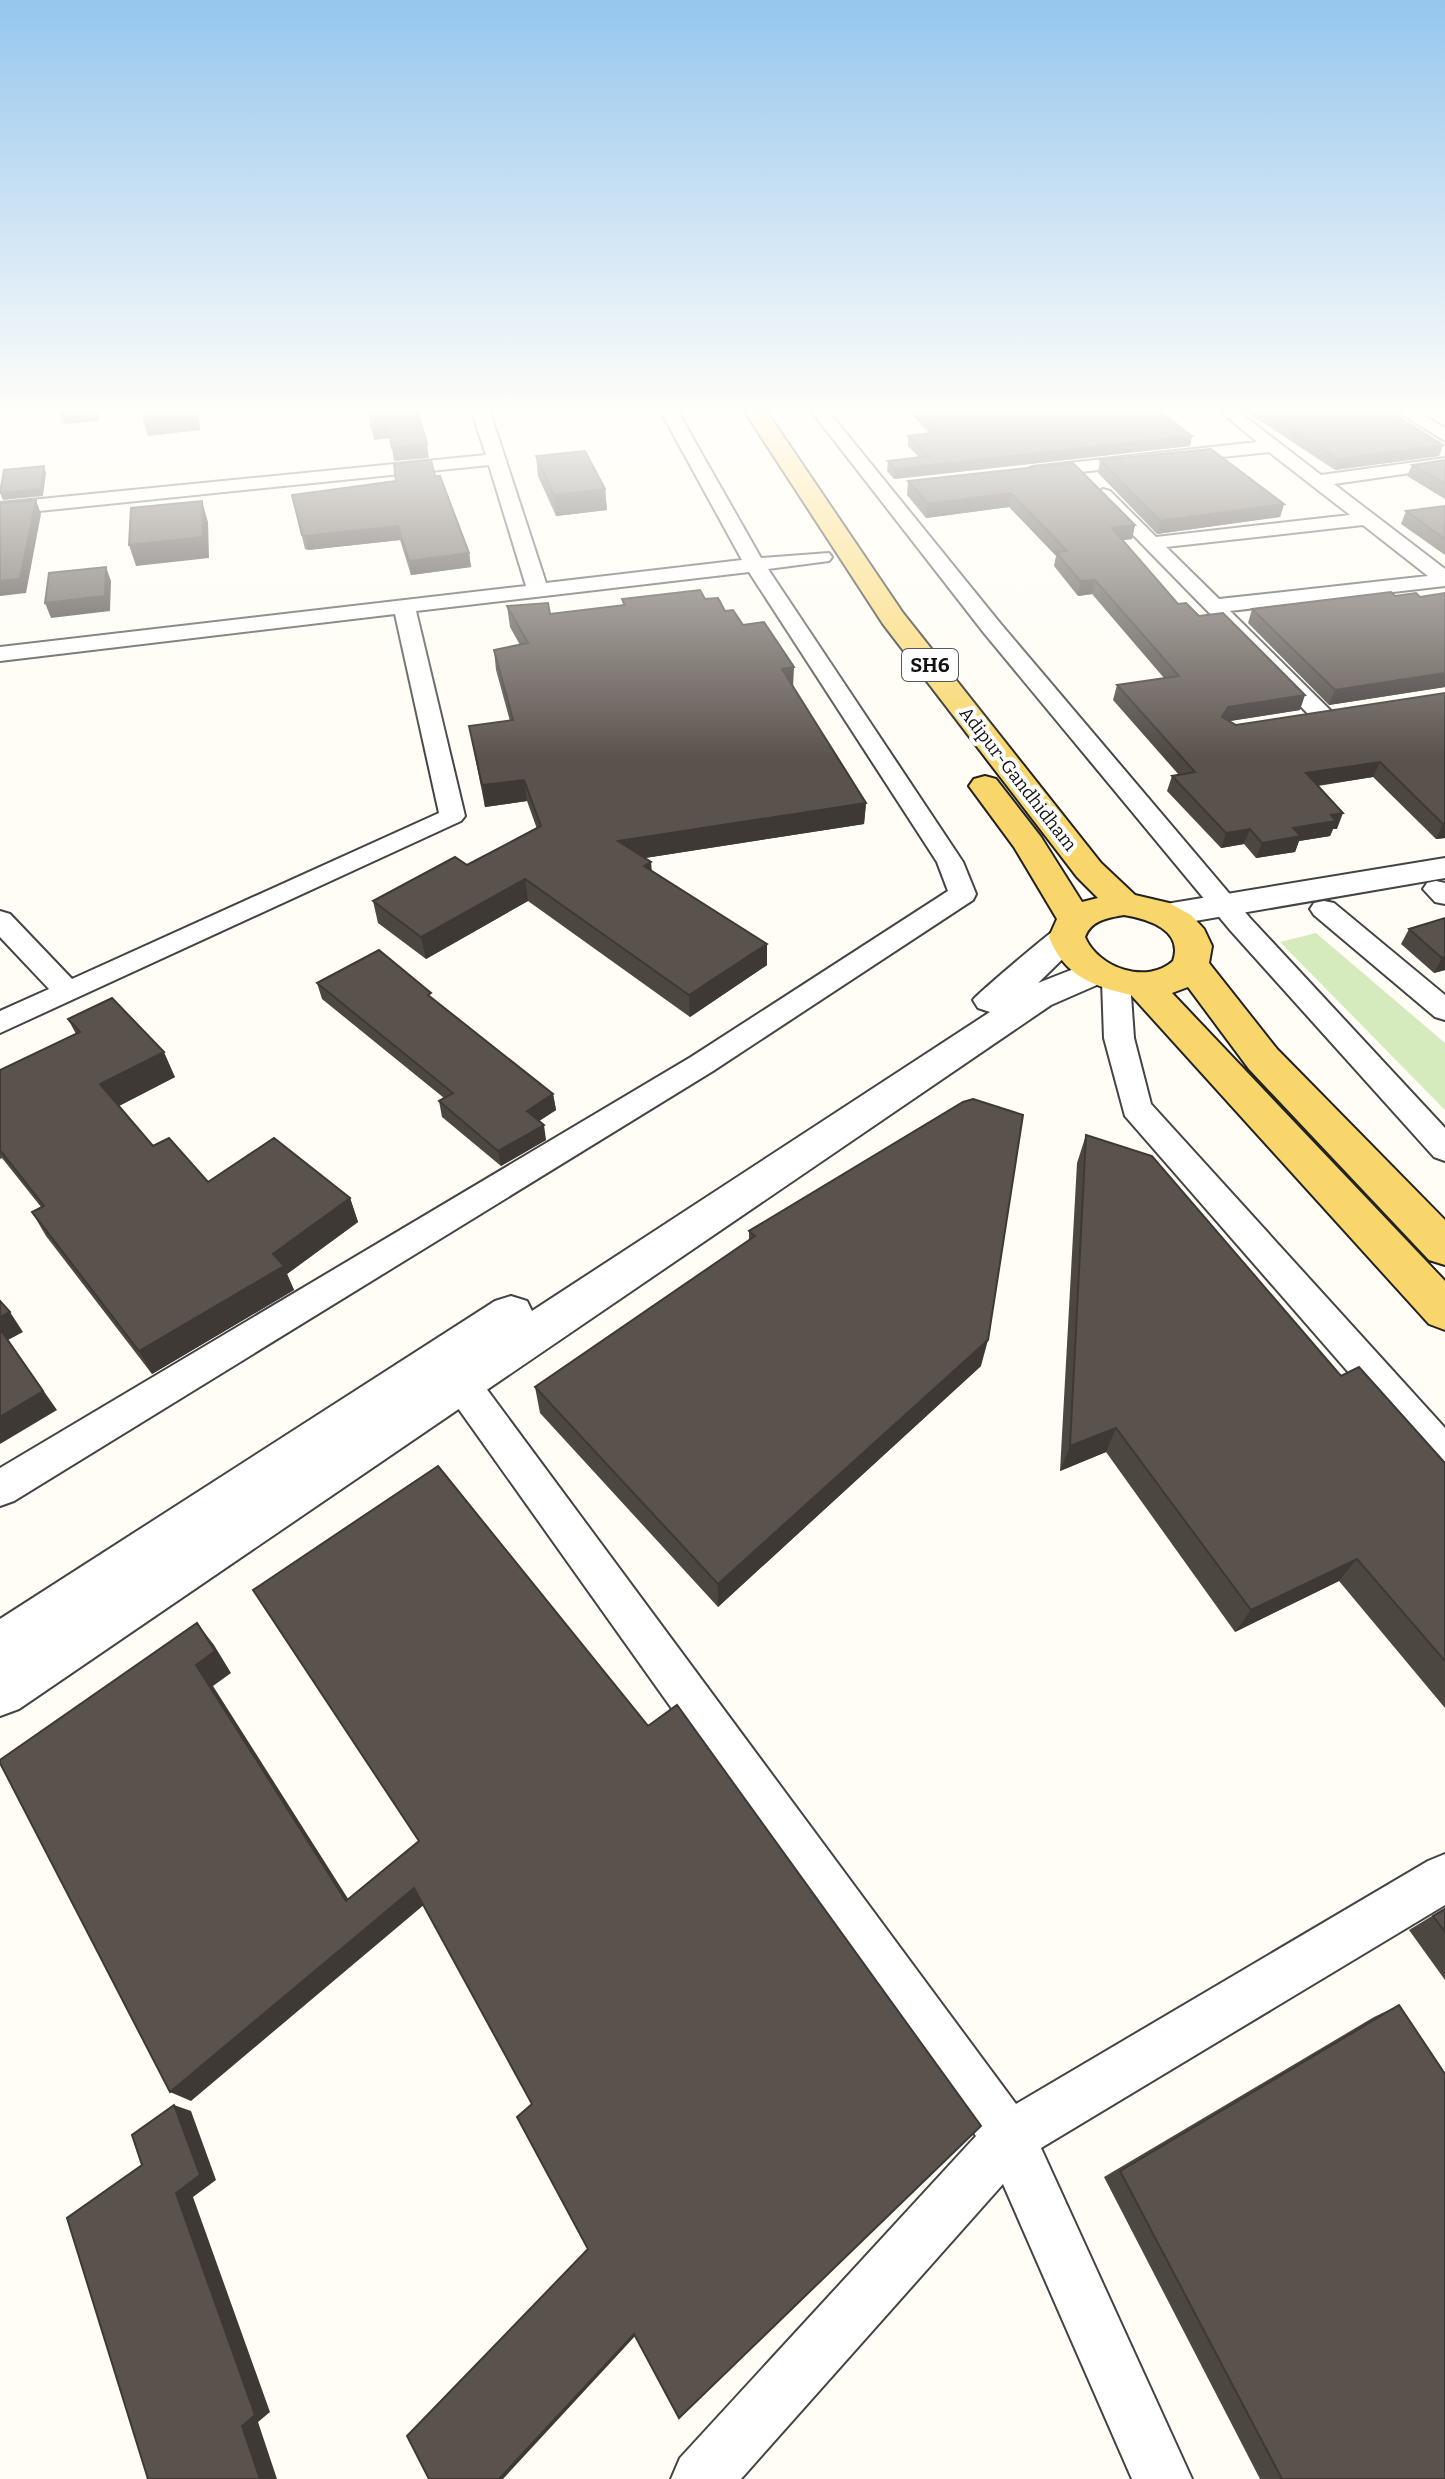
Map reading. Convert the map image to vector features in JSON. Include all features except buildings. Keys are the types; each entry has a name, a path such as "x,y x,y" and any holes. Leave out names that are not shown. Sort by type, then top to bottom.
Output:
{"main road":[{"name":"SH6","path":"803,528 865,624 910,685"},
{"name":"Adipur-Gandhidham","path":"833,528 893,618 1089,870 1124,904"},
{"path":"965,758 1029,844 1071,929 1075,958 1117,980 1445,1311"},
{"path":"1071,929 1081,913 1098,906 1124,904 1146,907 1166,915 1185,929 1192,952 1263,1059 1445,1248"},
{"path":"1117,980 1166,983 1183,974 1192,952"}],"street":[{"path":"518,528 538,591"},
{"path":"0,1489 702,1064 963,894 950,862 755,565 734,528"},
{"path":"912,528 1232,915 1445,1149"},
{"path":"1136,528 1331,715 1293,721"},
{"path":"1151,543 1288,528"},
{"path":"1376,528 1445,580"},
{"path":"0,654 822,557"},
{"path":"1214,606 1445,580"},
{"path":"0,1023 452,816 404,607"},
{"path":"1192,952 1232,915 1443,885"},
{"path":"1166,915 1232,915 1324,909 1443,885"},
{"path":"1324,909 1445,1010"},
{"path":"0,920 68,992"},
{"path":"0,1649 1018,982 1071,929"},
{"path":"0,1690 1038,997 1117,980 1119,1038 1136,1108 1445,1455"},
{"path":"461,1383 1009,2138 1162,2479"},
{"path":"701,2479 1009,2138 1445,1878"}],"green space":[{"path":"1316,933 1445,1043 1445,1110 1280,942"}]}
